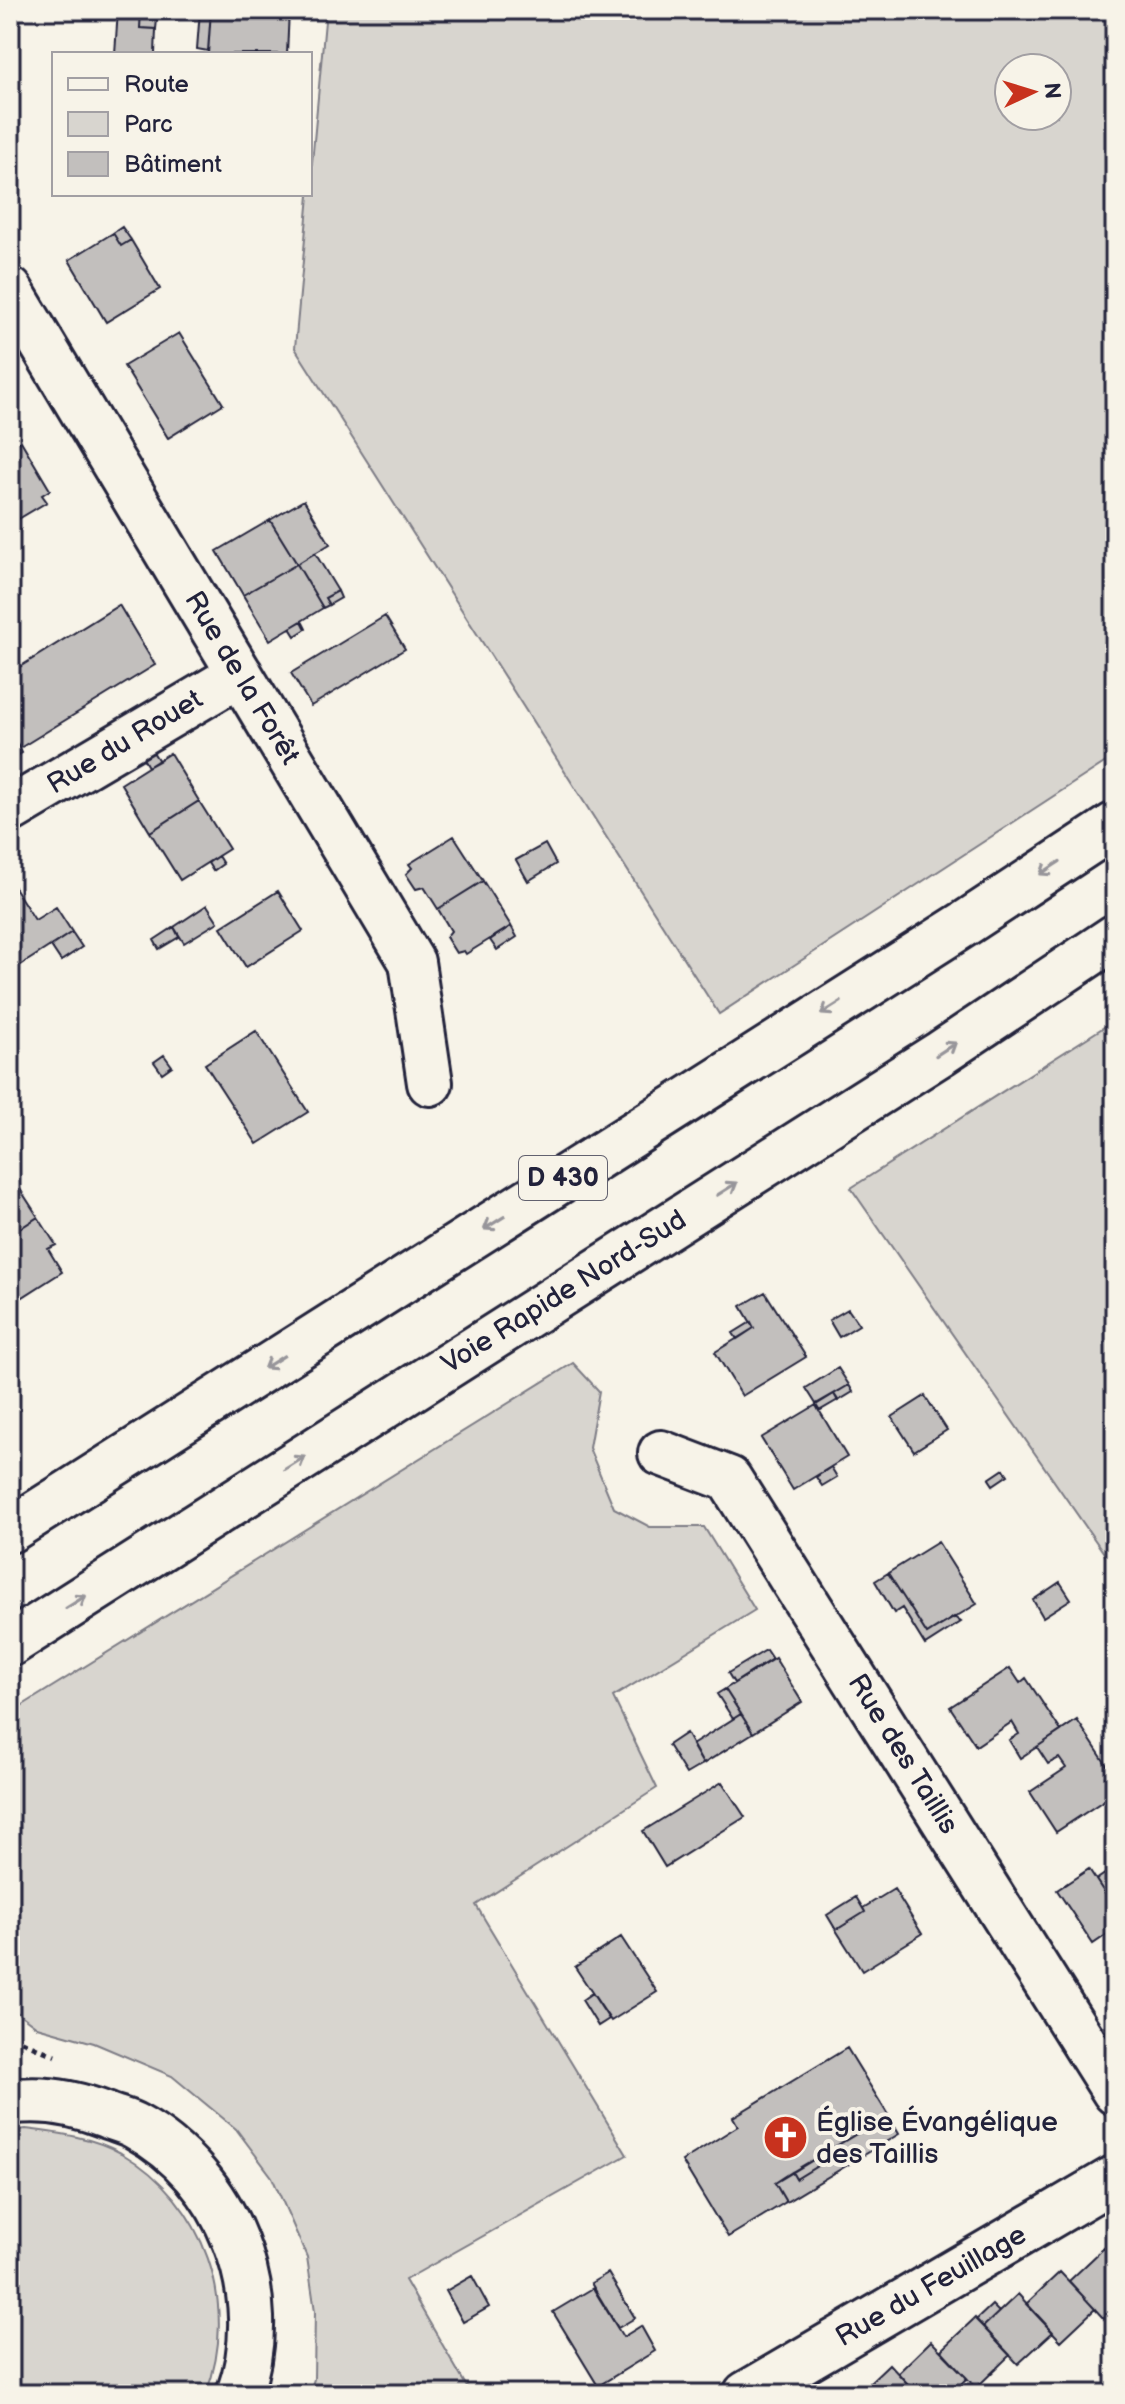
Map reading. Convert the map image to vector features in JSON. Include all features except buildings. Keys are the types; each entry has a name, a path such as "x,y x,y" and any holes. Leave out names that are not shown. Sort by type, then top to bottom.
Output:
{"main road":[{"name":"Rue de la Forêt","path":"10,290 412,962 430,1083"},
{"name":"Rue du Rouet","path":"10,810 240,674"},
{"name":"D 430","path":"10,1530 1115,825"},
{"name":"Voie Rapide Nord-Sud","path":"10,1644 915,1070 1115,937"},
{"name":"Rue des Taillis","path":"661,1453 729,1479 1115,2092"},
{"path":"15,2096 81,2106 135,2126 182,2160 219,2205 243,2258 253,2315 247,2373 239,2394"},
{"name":"Rue du Feuillage","path":"746,2394 1115,2178"}],"green space":[{"path":"326,10 1115,10 1115,756 719,1014 295,348 309,196 312,196 312,163"},
{"path":"1115,1020 1115,1569 851,1188"},
{"path":"573,1363 599,1391 589,1448 614,1508 650,1527 704,1527 755,1610 613,1697 657,1788 476,1905 627,2155 405,2280 471,2394 309,2394 314,2379 315,2311 307,2257 272,2177 236,2129 172,2076 94,2043 37,2027 10,2007 10,1713"},
{"path":"26,2129 75,2136 121,2153 150,2174 174,2199 194,2227 208,2258 216,2291 219,2325 216,2360 206,2394 10,2394 10,2131"}],"place":[{"name":"Église Évangélique des Taillis","path":"785,2138"}]}
